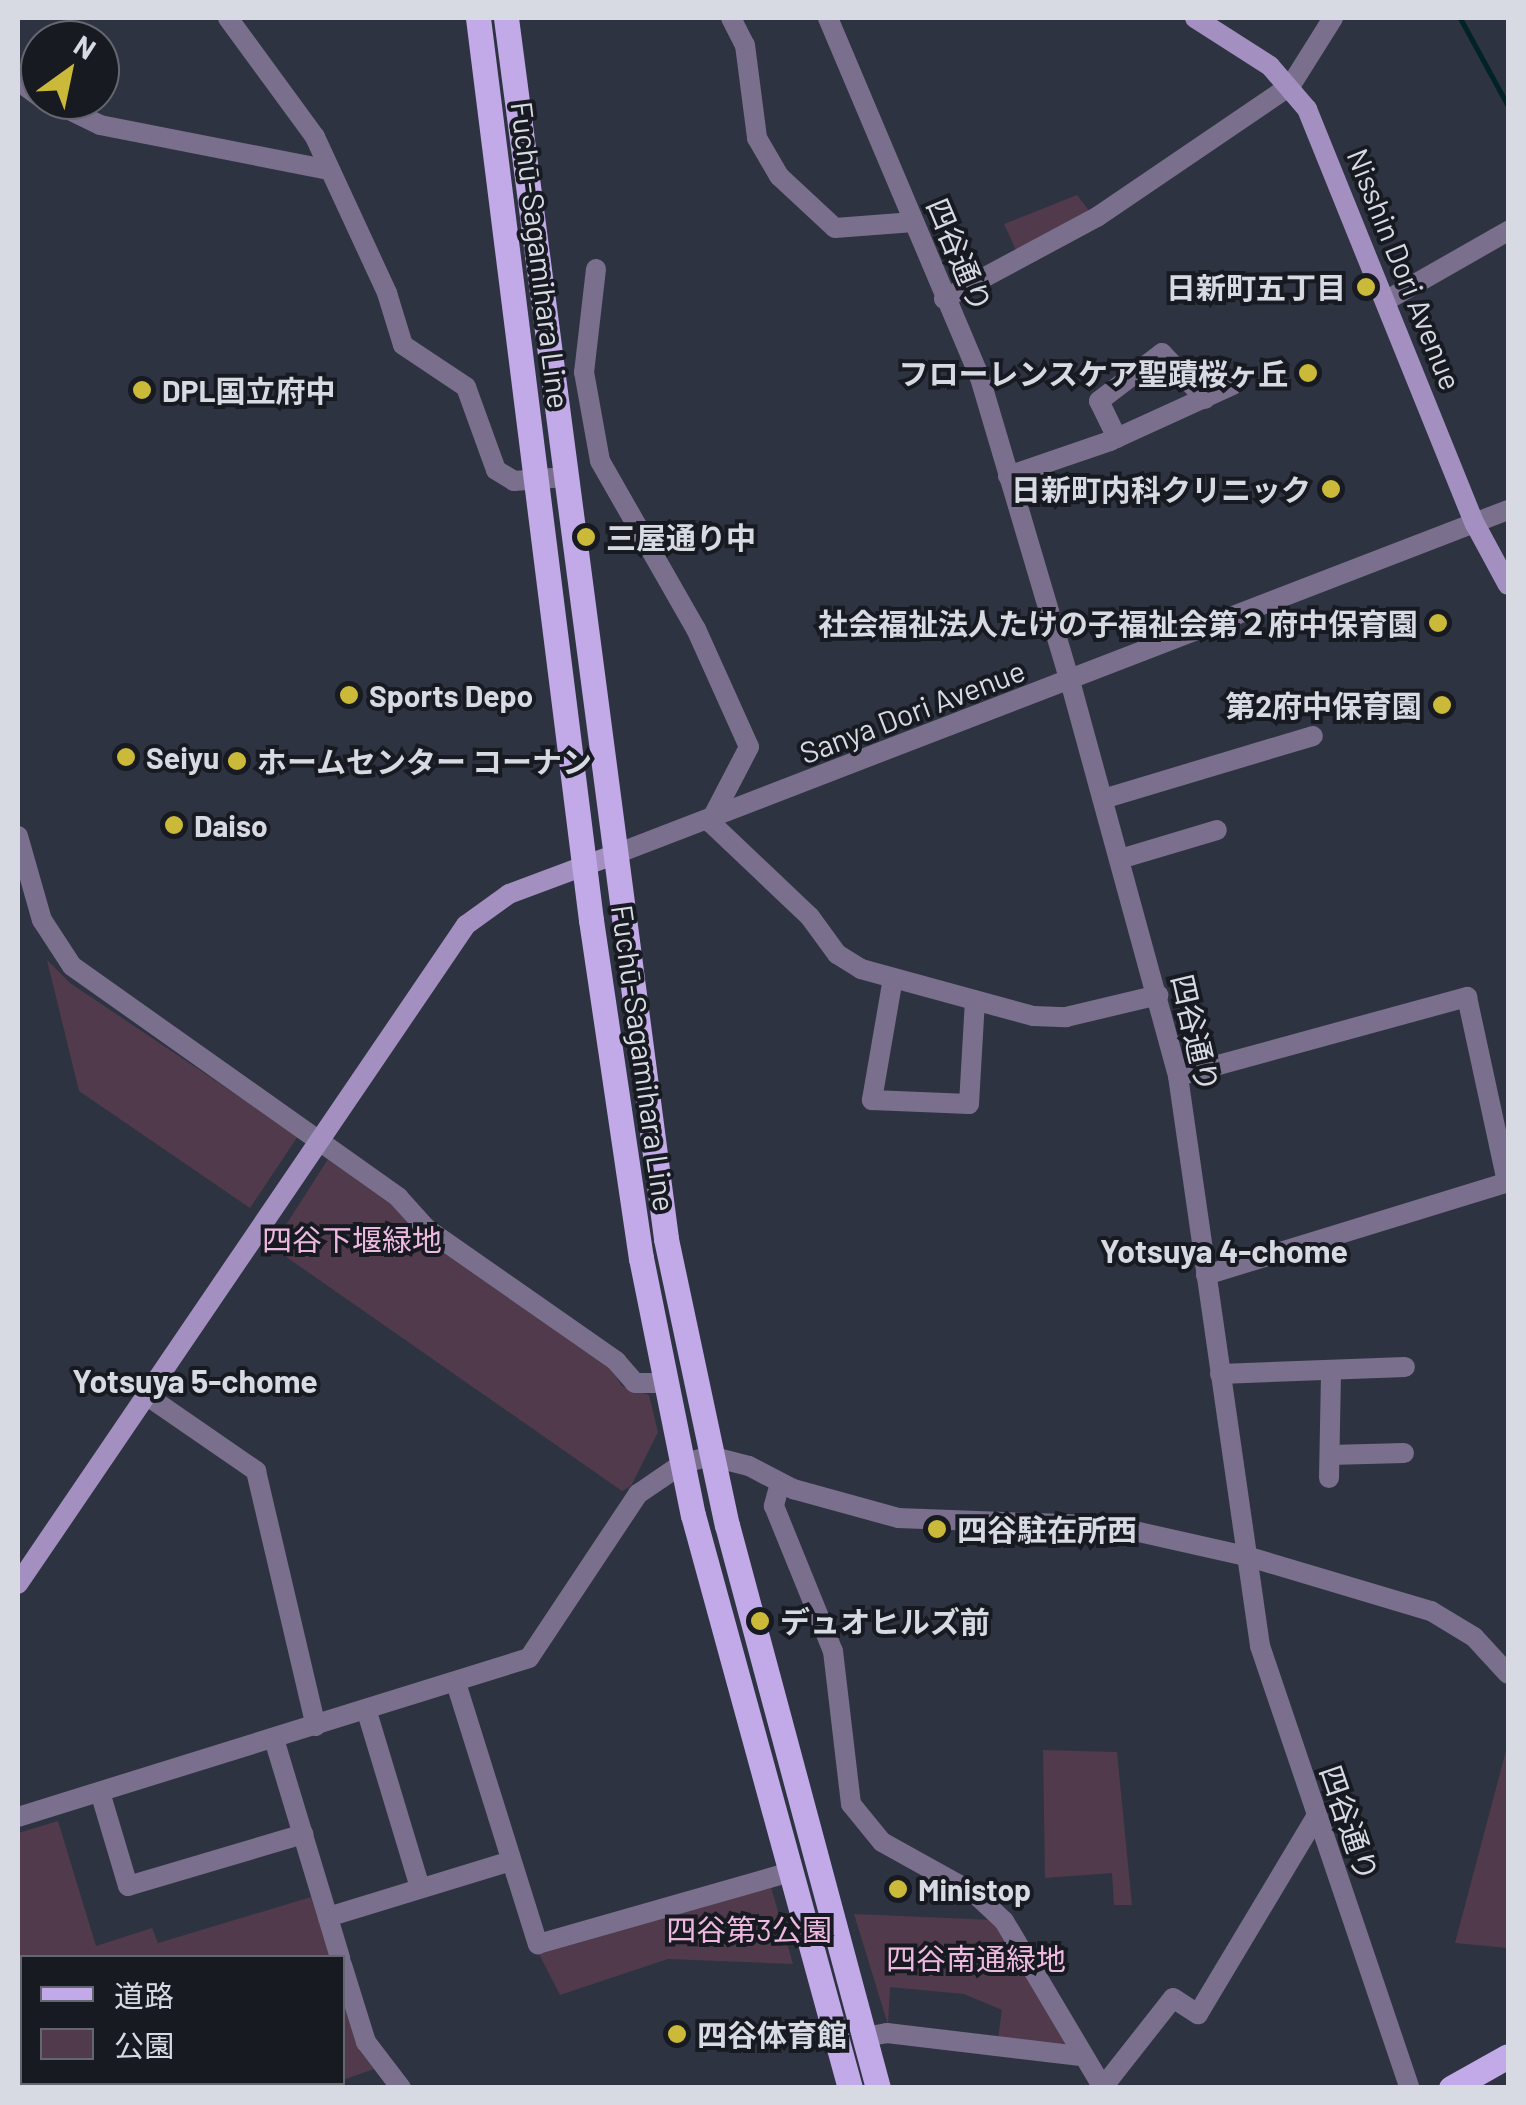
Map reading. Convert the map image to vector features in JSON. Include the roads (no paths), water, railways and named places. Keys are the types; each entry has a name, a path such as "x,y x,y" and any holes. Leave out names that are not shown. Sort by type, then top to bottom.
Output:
{"main road":[{"name":"Fuchū-Sagamihara Line","path":"478,18 584,867 628,1183 682,1464 850,2088"},
{"name":"Fuchū-Sagamihara Line","path":"506,18 664,1222 710,1456 878,2088"},
{"path":"771,1790 796,1783"},
{"path":"1451,2088 1508,2056"}],"street":[{"path":"228,18 301,114 324,169 387,293 403,344 466,387 496,470 514,482 565,477"},
{"path":"732,18 745,45 756,138 778,176 835,228 914,222"},
{"name":"四谷通り","path":"828,18 980,378 1070,681 1178,1076 1260,1646 1410,2088"},
{"name":"Nisshin Dori Avenue","path":"1194,18 1291,85 1316,128 1475,524 1508,585"},
{"path":"944,299 1097,218 1291,85 1333,18"},
{"path":"88,120 100,126 324,169"},
{"path":"1387,300 1508,231"},
{"path":"596,268 584,372 600,461 696,629 749,748 710,822 810,917 837,954 894,978 1033,1016 1066,1017 1158,995"},
{"path":"1117,438 1099,401 1162,353 1205,399"},
{"path":"1008,476 1117,438 1233,386"},
{"name":"Sanya Dori Avenue","path":"616,854 710,822 1508,510"},
{"path":"1103,799 1313,736"},
{"path":"1120,860 1217,830"},
{"path":"18,836 42,920 72,966 398,1197 428,1229 616,1361 636,1383 666,1383"},
{"path":"18,1584 476,914 616,854"},
{"path":"894,978 872,1100 969,1104 975,1000"},
{"path":"1178,1076 1467,998 1508,1182 1206,1276"},
{"path":"1220,1374 1405,1367"},
{"path":"1329,1478 1331,1370"},
{"path":"146,1396 256,1471 316,1726"},
{"path":"1330,1455 1404,1453"},
{"path":"18,1816 368,1712 530,1658 638,1494 682,1464 710,1456 749,1466 780,1483 898,1518 1112,1526 1246,1556 1431,1611 1474,1638 1508,1674"},
{"path":"780,1483 774,1506 833,1651 851,1804 882,1842 974,1893 1004,1921 1079,2056 1103,2087 1173,1998 1198,2014 1316,1817"},
{"path":"456,1683 538,1944 790,1872"},
{"path":"368,1712 420,1888"},
{"path":"274,1738 339,1955"},
{"path":"100,1792 128,1886 303,1834"},
{"path":"328,1917 511,1862"},
{"path":"345,1975 366,2042 401,2088"},
{"path":"865,2038 887,2034 1079,2056"}],"waterway":[{"path":"1460,18 1508,106"}],"place":[{"name":"日新町五丁目","path":"1366,287"},
{"name":"フローレンスケア聖蹟桜ヶ丘","path":"1308,373"},
{"name":"DPL国立府中","path":"142,390"},
{"name":"日新町内科クリニック","path":"1331,489"},
{"name":"三屋通り中","path":"586,537"},
{"name":"社会福祉法人たけの子福祉会第２府中保育園","path":"1438,623"},
{"name":"Sports Depo","path":"349,695"},
{"name":"第2府中保育園","path":"1442,705"},
{"name":"Seiyu","path":"126,757"},
{"name":"ホームセンター コーナン","path":"237,761"},
{"name":"Daiso","path":"174,825"},
{"name":"四谷駐在所西","path":"937,1529"},
{"name":"デュオヒルズ前","path":"760,1621"},
{"name":"Ministop","path":"898,1889"},
{"name":"四谷体育館","path":"677,2034"}],"district":[{"name":"Yotsuya 4-chome","path":"1224,1250"},
{"name":"Yotsuya 5-chome","path":"195,1380"}],"park label":[{"name":"四谷下堰緑地","path":"352,1239"},
{"name":"四谷第3公園","path":"749,1929"},
{"name":"四谷南通緑地","path":"976,1958"}]}
